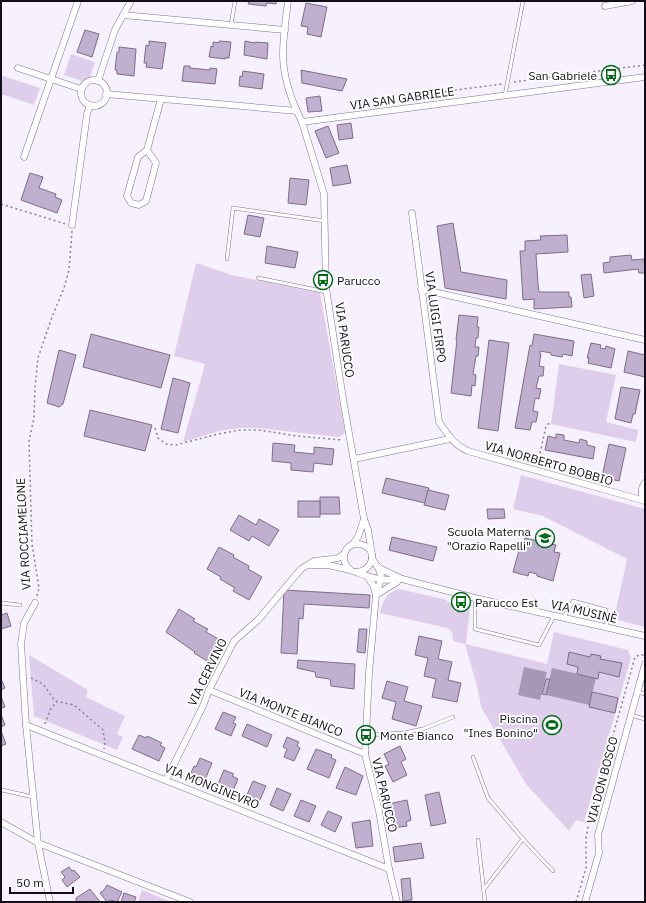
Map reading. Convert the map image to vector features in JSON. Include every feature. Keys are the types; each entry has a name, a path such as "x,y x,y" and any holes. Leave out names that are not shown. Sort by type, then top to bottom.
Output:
{"street":[{"path":"24,157 78,1"},
{"path":"98,81 115,30 131,1"},
{"name":"VIA PARUCCO","path":"288,1 283,54 287,81 302,122 324,194 327,292 343,399 372,556"},
{"path":"605,6 632,1"},
{"path":"123,16 285,30"},
{"path":"18,68 81,89"},
{"name":"VIA SAN GABRIELE","path":"302,122 645,77"},
{"path":"88,81 98,81 103,84 106,97 98,105 90,105 83,101 81,89 88,81"},
{"path":"106,94 297,111"},
{"path":"148,150 156,163 146,201 139,205 131,203 127,196 138,158 148,150 161,99"},
{"path":"72,226 87,114 90,105"},
{"name":"VIA LUIGI FIRPO","path":"412,213 439,422"},
{"path":"421,289 645,340"},
{"name":"VIA NORBERTO BOBBIO","path":"439,422 450,439 459,447 468,451 645,501"},
{"path":"354,459 450,439"},
{"path":"645,477 642,497 645,501"},
{"path":"364,519 358,537 352,545 348,547 344,554 345,565 353,571 380,580 402,580"},
{"path":"352,545 362,544 370,550 381,574 380,580"},
{"name":"VIA CERVINO","path":"166,780 234,641 258,620 301,569 314,560 338,558 344,554"},
{"path":"301,569 312,564 319,564 360,572 368,568 371,564 372,556"},
{"path":"377,566 402,580"},
{"path":"367,576 373,585 376,595 402,580"},
{"name":"VIA PARUCCO","path":"380,580 380,588 376,595 369,673 365,754 380,811 389,869 397,902"},
{"name":"VIA MUSINÈ","path":"402,580 645,636"},
{"name":"VIA ROCCIAMELONE","path":"35,604 24,623 21,644 26,725 38,843 50,902"},
{"name":"VIA DON BOSCO","path":"585,902 599,853 598,835 645,665"},
{"name":"VIA MONTE BIANCO","path":"209,690 365,754"},
{"name":"VIA MONGINEVRO","path":"26,725 389,869"},
{"path":"1,822 38,843 190,902"}],"lane":[{"path":"231,25 235,1"},
{"path":"504,95 523,1"},
{"path":"227,259 233,208 325,222"},
{"path":"258,278 327,292"},
{"path":"475,598 475,629 540,645 554,615"},
{"path":"564,617 573,601 606,610 608,627"},
{"path":"1,603 20,605"},
{"path":"637,692 645,694"},
{"path":"631,714 645,719"},
{"path":"366,735 403,734 424,729 453,717"},
{"path":"473,757 488,798 553,871"},
{"path":"1,790 34,797"},
{"path":"484,888 523,839"},
{"path":"478,840 485,902"}],"path":[{"path":"425,94 645,65"},
{"path":"1,204 72,226"},
{"name":"VIA ROCCIAMELONE","path":"35,604 39,588 32,544 29,441 34,418 38,358 64,288 69,270 72,226"},
{"path":"536,471 546,426 551,422"},
{"path":"155,428 158,438 166,444 176,445 240,430 259,430 297,436 350,440"},
{"path":"576,902 586,868 586,838 590,817 635,657 645,655"},
{"path":"23,676 35,679 42,684 57,702 74,705 103,730 105,743 103,755"},
{"path":"43,732 51,708 57,702"}],"shaded area":[{"path":"71,54 95,62 90,77 82,81 64,75"},
{"path":"3,76 40,88 34,105 1,94 1,81"},
{"path":"196,263 232,275 320,293 345,432 343,435 338,437 257,428 239,428 219,431 183,442 205,364 174,356"},
{"path":"559,364 616,375 606,422 638,430 636,442 551,424"},
{"path":"521,475 645,509 645,627 614,619 627,559 543,516 513,509"},
{"name":"Piscina \"Ines Bonino\"","path":"399,589 447,600 447,602 463,606 463,604 470,606 466,644 547,664 554,632 628,650 631,658 584,822 576,820 569,831 526,784 481,707 478,690 465,644 453,641 452,632 447,628 380,613 382,605 388,595"},
{"path":"29,655 88,690 86,697 125,716 117,734 123,737 117,750 34,716"},
{"path":"524,667 547,672 540,700 518,695"},
{"path":"552,668 596,678 589,705 546,695"},
{"path":"142,890 171,902 138,902"}],"building":[{"path":"249,1 276,1 276,4 267,3 266,6 248,4"},
{"path":"306,3 327,7 321,37 307,34 308,27 301,26"},
{"path":"85,30 99,34 92,57 77,52"},
{"path":"149,41 166,43 162,69 146,67 147,63 144,63 146,45 149,46"},
{"path":"219,41 231,42 229,58 209,57 211,46 213,47 213,42 219,43"},
{"path":"245,41 268,43 267,59 244,55"},
{"path":"119,47 136,49 134,76 117,74 117,70 115,70"},
{"path":"184,66 210,70 210,68 217,69 215,84 182,81"},
{"path":"301,70 347,79 342,91 302,83"},
{"path":"243,71 264,74 262,89 239,86 240,76 242,77"},
{"path":"320,96 322,111 308,112 306,98"},
{"path":"351,123 353,138 339,140 337,125"},
{"path":"328,126 339,153 326,158 315,131"},
{"path":"347,165 351,183 333,186 330,168"},
{"path":"30,173 43,177 39,188 56,194 55,197 62,200 57,213 21,200"},
{"path":"290,178 309,180 306,205 288,203"},
{"path":"248,215 264,218 260,237 244,234"},
{"path":"453,223 461,272 507,280 506,299 445,288 437,226"},
{"path":"567,235 568,252 536,254 538,284 539,292 569,292 572,307 534,309 534,299 523,300 520,251 525,251 525,241 541,240 540,236"},
{"path":"267,246 298,252 295,268 265,263"},
{"path":"631,255 632,260 644,259 645,273 639,273 638,269 604,273 603,263 610,262 610,257"},
{"path":"591,274 594,296 584,298 581,275"},
{"path":"459,315 478,317 478,338 476,338 475,347 479,347 473,374 476,375 475,386 472,385 471,396 451,393"},
{"path":"91,334 170,355 161,388 83,367"},
{"path":"534,334 574,341 572,356 563,354 562,357 540,351 539,366 544,367 543,376 539,376 536,388 541,389 539,399 535,398 533,411 538,412 536,422 532,422 530,430 515,428 530,345 532,346"},
{"path":"489,340 509,343 498,431 478,428"},
{"path":"591,343 601,345 600,348 605,349 606,346 615,349 611,368 588,363 589,358 587,358"},
{"path":"59,350 76,355 63,404 59,407 47,403"},
{"path":"628,351 645,355 645,377 624,372"},
{"path":"173,378 190,383 178,433 161,429"},
{"path":"621,387 640,390 635,414 633,414 631,423 615,419"},
{"path":"90,410 152,425 145,451 84,436"},
{"path":"556,434 564,435 564,440 579,443 580,439 587,441 587,445 595,447 593,459 545,450 548,436 556,438"},
{"path":"273,443 295,445 294,452 314,454 314,447 334,449 332,465 314,463 313,472 291,470 291,463 272,461"},
{"path":"609,444 626,448 619,481 602,477"},
{"path":"386,478 429,488 425,503 382,493"},
{"path":"428,490 449,495 445,510 424,505"},
{"path":"320,497 339,497 340,514 320,514"},
{"path":"298,501 320,501 320,517 298,517"},
{"path":"487,509 504,509 505,518 488,519"},
{"path":"239,515 256,525 259,519 279,530 269,546 252,536 249,541 230,530"},
{"path":"392,537 437,547 433,561 389,550"},
{"path":"525,538 556,545 554,552 560,553 553,581 529,572 528,576 513,572 521,543 524,544"},
{"path":"219,547 234,555 233,557 249,566 248,569 262,577 249,600 233,591 235,588 220,579 221,577 207,569"},
{"path":"284,590 370,595 369,608 304,604 303,619 299,618 297,654 281,653"},
{"path":"179,609 195,619 193,621 208,629 206,632 222,641 209,662 194,653 195,652 166,632"},
{"path":"7,613 11,626 1,629 1,615"},
{"path":"359,629 367,629 365,653 357,652"},
{"path":"419,636 442,641 438,659 452,662 448,680 461,683 457,702 432,697 436,679 424,676 428,658 415,655"},
{"path":"569,652 590,657 591,654 601,656 600,659 622,663 619,677 599,672 598,679 577,674 578,667 567,664"},
{"path":"298,660 355,664 354,689 331,686 330,679 316,677 315,672 297,668"},
{"path":"1,679 5,688 1,690"},
{"path":"546,679 550,679 546,695 542,694"},
{"path":"387,681 408,687 404,701 422,706 416,726 392,719 396,702 382,698"},
{"path":"592,692 618,698 615,713 589,707"},
{"path":"1,696 5,707 1,708"},
{"path":"223,712 236,717 233,723 236,724 231,736 215,729"},
{"path":"1,714 5,725 1,727"},
{"path":"247,724 272,735 267,747 242,736"},
{"path":"1,731 6,744 1,746"},
{"path":"139,735 146,738 147,736 162,743 160,745 165,748 159,761 132,749"},
{"path":"287,737 299,742 297,746 300,748 294,761 284,757 287,749 283,747"},
{"path":"400,746 406,759 401,762 407,775 393,782 385,766 389,764 384,754"},
{"path":"316,749 332,755 331,758 336,760 329,778 307,769"},
{"path":"200,758 212,763 204,782 190,775"},
{"path":"345,767 363,776 356,795 336,788"},
{"path":"224,770 234,774 232,776 238,779 232,793 217,786"},
{"path":"253,781 266,786 259,802 246,797"},
{"path":"277,788 291,794 283,811 270,805"},
{"path":"439,792 446,823 431,826 425,795"},
{"path":"301,800 316,806 309,822 294,816"},
{"path":"407,800 411,820 406,822 407,826 393,828 388,804"},
{"path":"328,811 342,817 335,832 321,825"},
{"path":"370,820 373,846 356,848 352,823"},
{"path":"421,843 424,858 395,862 393,847"},
{"path":"69,867 80,877 67,887 62,880 65,877 61,872"},
{"path":"410,878 412,900 403,901 401,879"},
{"path":"107,885 122,892 117,902 111,900 107,902 100,893"},
{"path":"90,889 100,902 76,902 76,898"},
{"path":"124,893 136,897 134,902 121,902"}],"place":[{"name":"San Gabriele","path":"611,75"},
{"name":"Parucco","path":"323,280"},
{"name":"Scuola Materna \"Orazio Rapelli\"","path":"545,538"},
{"name":"Parucco Est","path":"461,602"},
{"name":"Piscina \"Ines Bonino\"","path":"552,725"},
{"name":"Monte Bianco","path":"366,735"}]}
